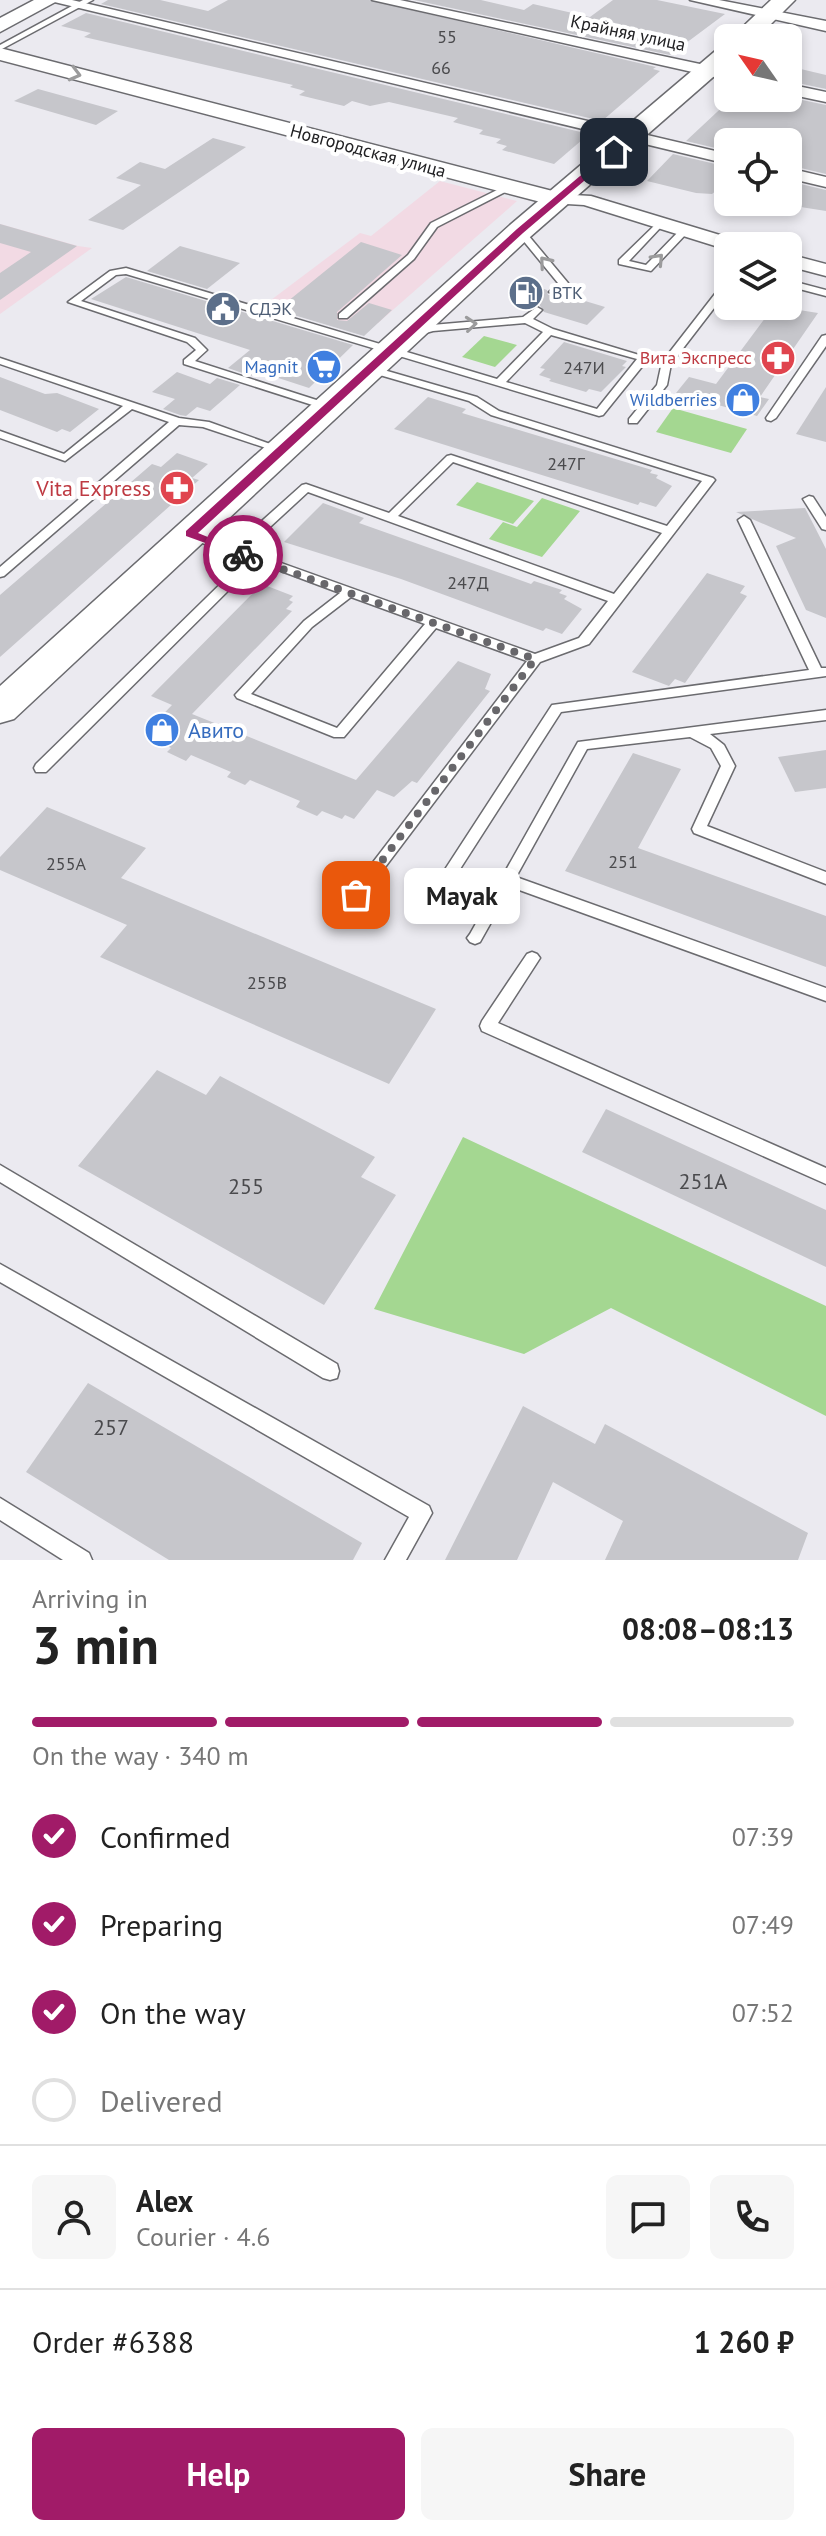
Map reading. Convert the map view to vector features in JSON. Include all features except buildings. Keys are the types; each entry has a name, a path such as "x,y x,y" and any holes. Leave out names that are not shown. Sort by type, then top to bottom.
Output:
{"main road":[{"path":"758,24 776,7"},
{"path":"0,709 556,199 714,76"}],"street":[{"path":"0,26 51,0 83,3 714,156"},
{"name":"Крайняя улица","path":"379,0 714,72"},
{"path":"697,0 776,7 826,26"},
{"name":"Новгородская улица","path":"0,54 508,188 556,199 585,200 714,240"},
{"path":"802,92 826,97"},
{"path":"802,176 826,182"},
{"path":"802,264 826,270"}],"lane":[{"path":"0,48 83,3"},
{"path":"343,316 411,257 434,225 508,188"},
{"path":"658,225 622,262 648,269 683,232"},
{"path":"520,231 563,283 554,292"},
{"path":"328,407 188,362 202,350 191,340 73,302 113,273 126,271 388,352 599,413 644,358 549,331 526,320 432,328 388,352"},
{"path":"802,287 826,293"},
{"path":"633,421 662,385 666,364 714,301"},
{"path":"526,320 537,310"},
{"path":"500,382 549,331"},
{"path":"771,418 826,338"},
{"path":"356,895 535,659 584,641 709,480 495,413 388,352"},
{"path":"0,361 177,421 205,424 281,450"},
{"path":"0,434 65,458 131,405"},
{"path":"0,573 177,421"},
{"path":"390,518 451,458 669,531"},
{"path":"235,552 306,487 616,599"},
{"path":"809,499 826,526"},
{"path":"421,918 557,708 822,672 744,520"},
{"path":"190,534 535,659"},
{"path":"41,768 253,559"},
{"path":"348,593 308,624 242,695 339,734 433,623"},
{"path":"475,938 583,745 826,715"},
{"path":"690,732 713,741 724,752 728,766 699,829 826,878"},
{"path":"507,880 826,995"},
{"path":"532,958 488,1026 826,1176"},
{"path":"0,1173 330,1371"},
{"path":"0,1272 422,1513 395,1560"},
{"path":"0,1508 82,1560"}],"shaded area":[{"path":"440,181 517,201 378,323 370,321 358,331 267,303 360,233 371,236"},
{"path":"0,224 78,246 92,248 0,314"}],"green space":[{"path":"484,336 517,345 495,367 462,357"},
{"path":"673,408 747,429 731,453 656,432"},
{"path":"477,482 534,501 513,524 456,505"},
{"path":"542,498 580,511 542,557 489,539 503,522 517,527"},
{"path":"463,1137 826,1306 826,1416 611,1308 524,1354 374,1309"}],"way so far":[{"path":"243,555 535,659 356,895"}],"place":[{"name":"ВТК","path":"526,293"},
{"name":"СДЭК","path":"223,309"},
{"name":"Вита Экспресс","path":"778,358"},
{"name":"Magnit","path":"324,367"},
{"name":"Wildberries","path":"743,400"},
{"name":"Vita Express","path":"177,488"},
{"name":"Авито","path":"162,730"},
{"name":"Mayak","path":"356,895"}],"route":[{"path":"243,555 190,534 520,231 614,152"}]}
